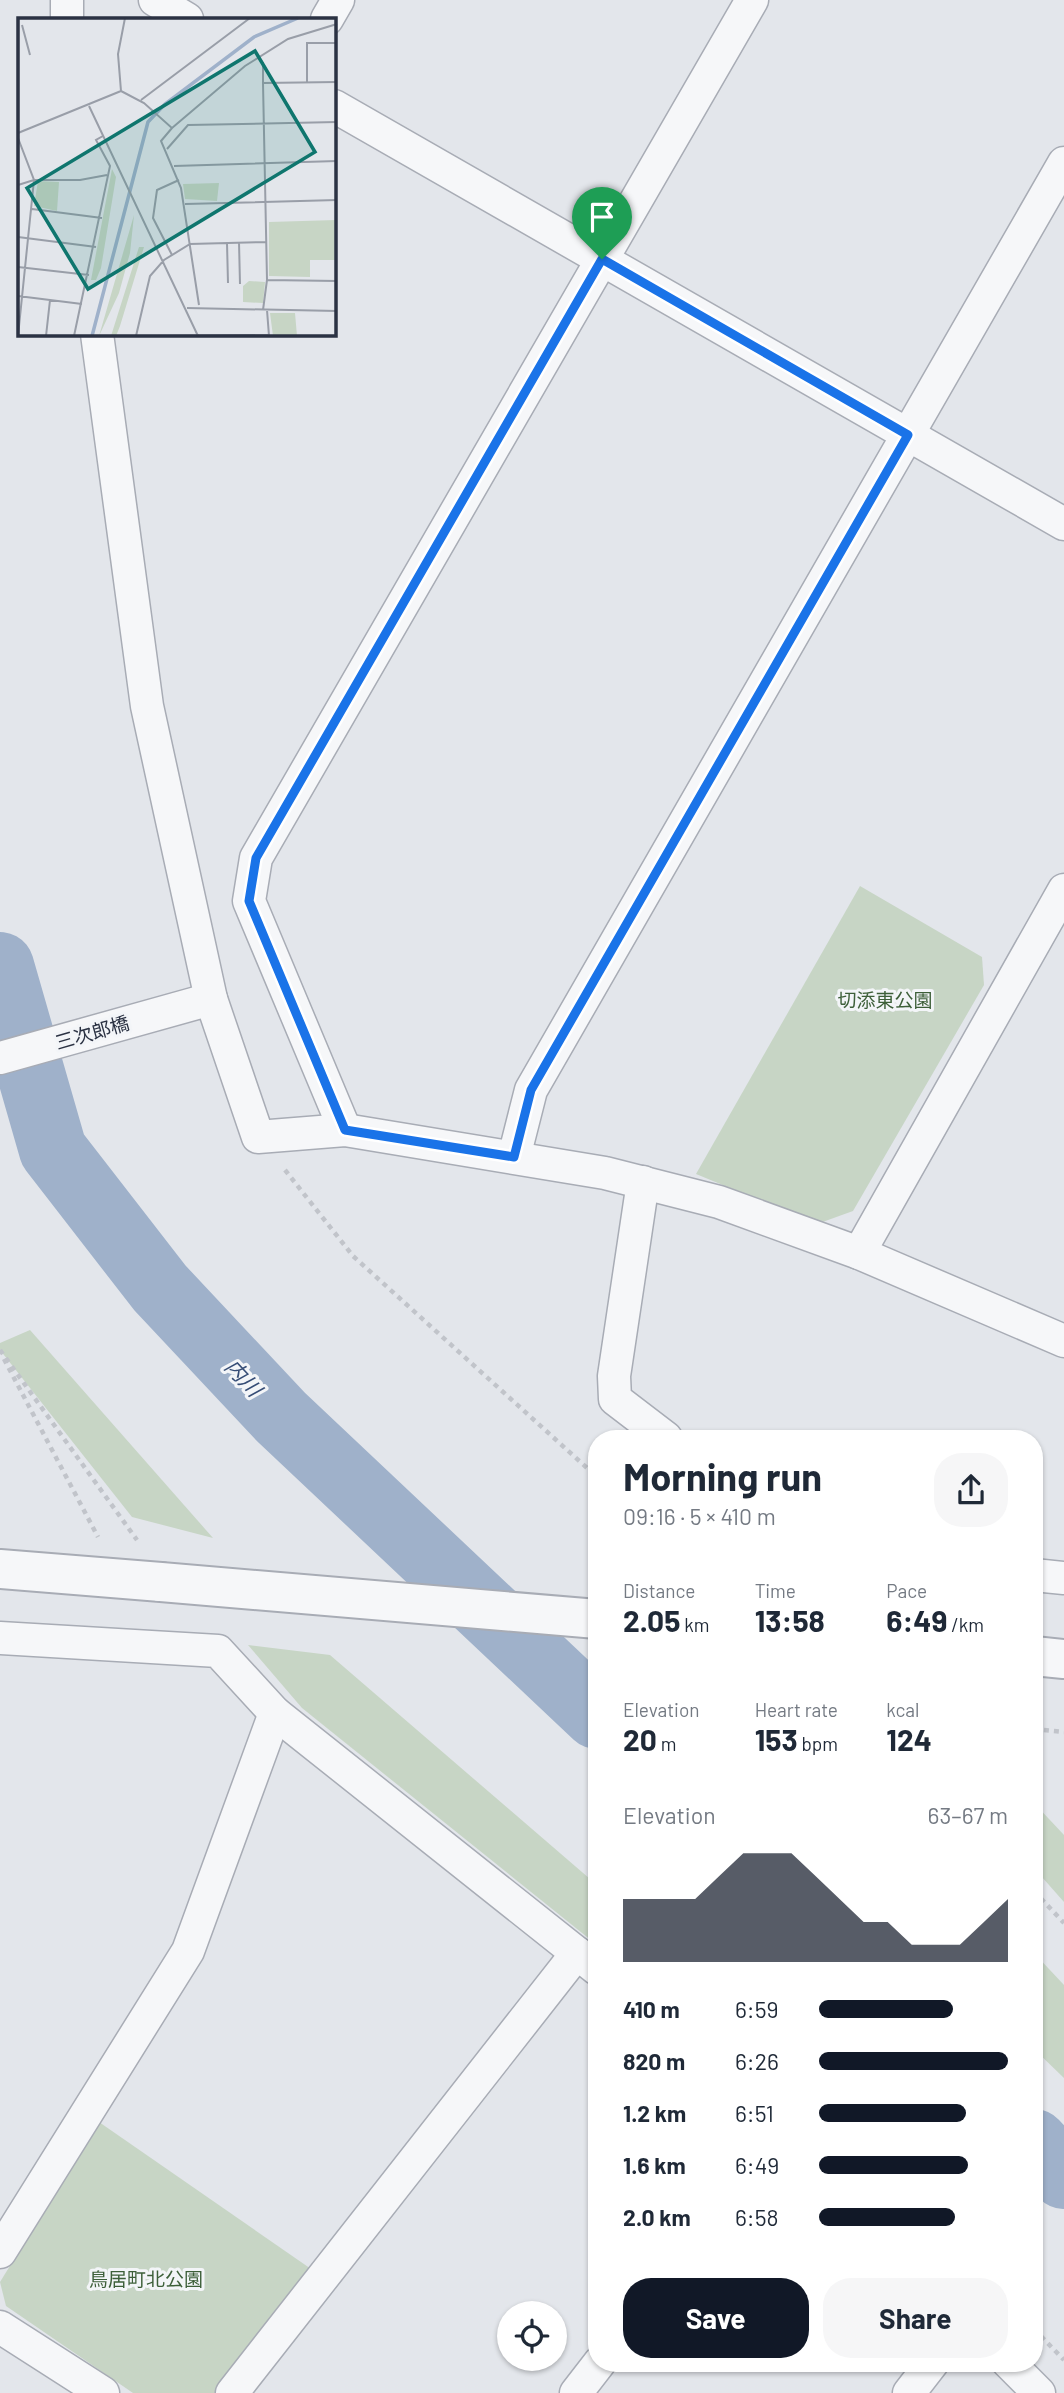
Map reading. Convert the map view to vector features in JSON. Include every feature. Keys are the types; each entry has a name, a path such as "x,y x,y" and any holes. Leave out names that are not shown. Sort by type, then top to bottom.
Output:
{"street":[{"path":"67,0 67,18"},
{"path":"155,0 185,18"},
{"path":"328,18 338,0"},
{"path":"345,1130 249,901 256,858 752,0"},
{"path":"336,107 1064,524"},
{"path":"514,1157 531,1090 1064,163"},
{"path":"97,336 146,706 198,1002 258,1137 345,1130 606,1173 643,1182 719,1202 859,1253 1064,1340"},
{"path":"859,1253 1064,890"},
{"name":"三次郎橋","path":"0,1058 198,1002"},
{"path":"643,1182 614,1376 615,1399 656,1430"},
{"path":"0,1569 120,1579 153,1567 588,1618"},
{"path":"1043,1576 1064,1578"},
{"path":"0,1638 218,1651 275,1713 587,1961 232,2393"},
{"path":"1043,1657 1064,1659"},
{"path":"0,2252 188,1951 275,1713"},
{"path":"0,2327 103,2393"},
{"path":"576,2393 592,2372"},
{"path":"909,2393 925,2372"},
{"path":"1018,2372 1039,2393"}],"path":[{"path":"258,1137 353,1256 588,1469"},
{"path":"0,1351 153,1567"},
{"path":"0,1351 120,1579"},
{"path":"1043,1730 1064,1732"},
{"path":"1043,1901 1064,1923"},
{"path":"1043,2338 1064,2360"}],"green space":[{"name":"切添東公園","path":"860,886 982,957 984,985 853,1211 817,1224 696,1174"},
{"path":"30,1330 213,1538 132,1517 0,1350 0,1343"},
{"path":"248,1645 330,1655 588,1877 588,1938 302,1708"},
{"path":"1043,1813 1064,1835 1064,1902 1043,1878"},
{"path":"1043,1963 1064,1985 1064,2078 1043,2058"},
{"name":"鳥居町北公園","path":"99,2122 314,2271 221,2393 133,2393 6,2306 0,2282"}],"waterway":[{"name":"内川","path":"0,966 53,1150 160,1288 281,1417 588,1707"},
{"name":"内川","path":"1043,2153 1064,2175"}],"route":[{"path":"602,259 908,435 531,1090 514,1157 345,1130 249,901 256,858 602,259"}]}
